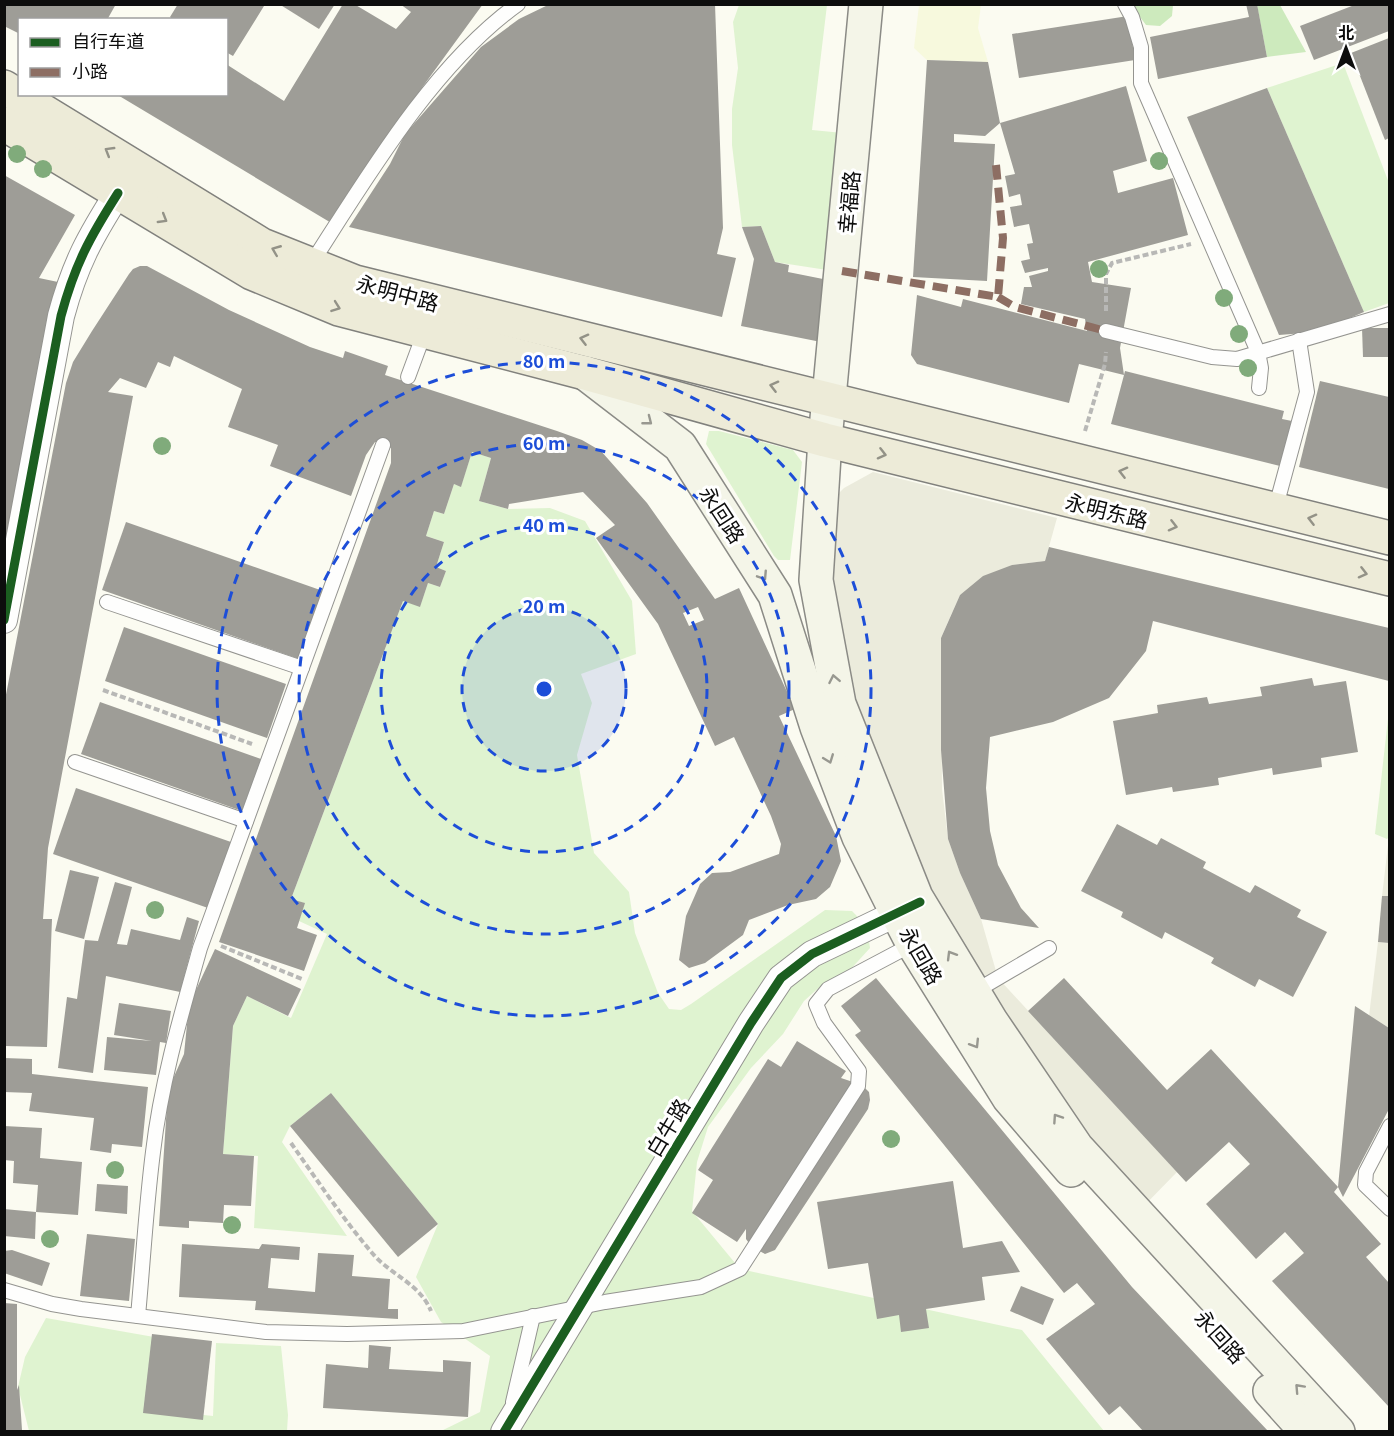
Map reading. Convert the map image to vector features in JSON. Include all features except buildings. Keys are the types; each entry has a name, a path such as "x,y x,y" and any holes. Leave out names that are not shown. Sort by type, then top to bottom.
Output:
{"main road":[{"name":"幸福路","path":"818,438 830,400 866,4"},
{"name":"永明中路","path":"4,87 18,96"},
{"name":"永明中路","path":"19,96 262,244 355,282 830,400"},
{"name":"永明中路","path":"4,124 252,273 339,309 585,373 818,438"},
{"name":"永回路","path":"585,373 680,446 775,595 817,727 859,837 909,908 962,999 1009,1098 1307,1431"},
{"name":"永明东路","path":"830,400 1389,538"},
{"name":"永明东路","path":"818,438 1389,579"},
{"name":"永回路","path":"818,438 816,580 839,704 909,908 913,944 962,999 1077,1148 1338,1431"},
{"path":"799,670 818,438"}],"street":[{"path":"4,620 61,316 71,278 88,239 118,192"},
{"name":"白牛路","path":"505,1430 751,1023 781,978 812,954 909,908"}],"lane":[{"path":"311,264 386,147 490,25 518,4"},
{"path":"1125,4 1132,17 1141,47 1141,82 1258,352 1261,368 1259,388"},
{"path":"1106,330 1226,359 1389,314"},
{"path":"408,377 425,331"},
{"path":"1275,510 1307,393 1299,340"},
{"path":"138,1316 153,1152 165,1081 203,939 383,445"},
{"path":"107,602 302,668"},
{"path":"75,762 246,821"},
{"path":"4,1290 52,1304 138,1316 266,1332 347,1335 463,1331 578,1307 701,1287 740,1269 858,1086 859,1071 824,1023 816,1004 828,989 913,944"},
{"path":"962,999 1049,948"},
{"path":"1389,1126 1366,1172 1365,1185 1389,1209"},
{"path":"505,1430 532,1316"}],"path":[{"path":"103,690 272,751"},
{"path":"203,939 302,979"},
{"path":"291,1143 375,1256 424,1298 431,1310 436,1332"}],"green space":[{"path":"739,5 827,5 812,130 843,133 827,270 775,262 761,226 742,227 732,145 732,109 738,68 733,22"},
{"path":"919,5 981,5 978,28 988,62 927,60 914,48"},
{"path":"1131,5 1173,5 1172,16 1160,26 1146,25"},
{"path":"1257,5 1280,5 1306,52 1267,57"},
{"path":"1343,63 1389,183 1389,303 1364,312 1267,88"},
{"path":"709,431 719,431 793,450 802,462 790,560 778,560 774,556 706,444"},
{"path":"472,452 491,458 479,501 508,509 550,508 585,521 632,601 636,654 581,674 592,703 577,755 594,853 629,892 635,933 658,993 669,1009 681,1010 691,1004 825,910 852,911 862,923 868,937 870,948 849,971 823,984 804,1001 783,1034 751,1068 708,1127 697,1162 692,1211 740,1269 1022,1330 1104,1431 441,1431 480,1412 490,1356 441,1322 416,1277 438,1224 331,1093 290,1126 282,1142 347,1236 254,1228 258,1156 223,1154 233,1026 247,996 291,1018 327,934 299,921 304,903 291,899 403,601 420,606 428,583 440,587 446,571 436,567 444,542 426,536 434,511 444,514 454,484 461,486"},
{"path":"1389,710 1389,837 1387,839 1375,834"},
{"path":"46,1318 154,1337 150,1409 213,1416 216,1343 281,1346 288,1415 287,1431 29,1431 18,1387 25,1357"}],"shaded area":[{"path":"873,472 1057,518 1045,561 1012,565 960,595 941,638 942,789 948,839 960,873 981,919 998,978 1177,1172 1137,1213 916,897 825,624 836,496 844,488"},
{"path":"1389,837 1389,896 1382,896"},
{"path":"1378,942 1389,943 1389,1028 1369,1016"}],"marked path":[{"path":"842,271 998,297 1003,238 996,165"},
{"path":"998,297 1015,307 1106,331"}],"cycle path":[{"path":"4,620 61,316 84,252 118,193"},
{"path":"504,1432 751,1023 781,978 812,954 920,902"}]}
